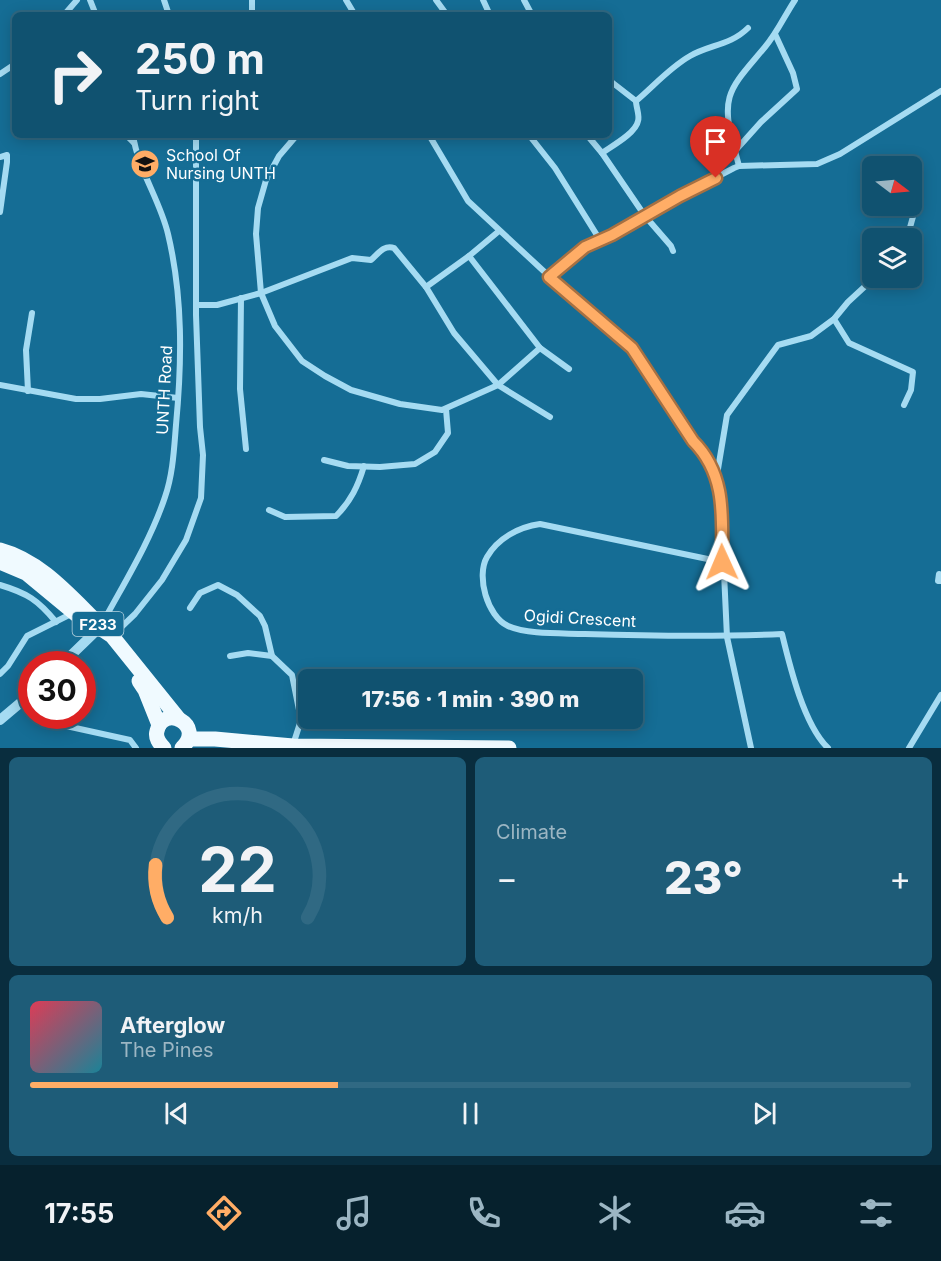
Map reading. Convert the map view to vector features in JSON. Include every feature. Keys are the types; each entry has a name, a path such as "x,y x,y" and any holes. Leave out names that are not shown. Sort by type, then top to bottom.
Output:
{"main road":[{"name":"F233","path":"0,550 31,562 79,611 87,625 101,633 183,732"},
{"name":"F233","path":"0,561 26,573 79,611"},
{"name":"F233","path":"101,633 145,690 159,725 156,736 162,747"},
{"path":"159,725 167,719 183,732 215,739 293,746 509,748"}],"street":[{"path":"67,12 77,0"},
{"path":"739,166 729,129 728,96 744,70 775,34 795,0"},
{"path":"636,101 690,56 728,43 748,28"},
{"path":"735,151 760,122 797,89 793,73 775,34"},
{"path":"602,153 633,129 639,121 636,101 612,82"},
{"path":"549,277 585,247 739,166 817,164 840,154 941,91"},
{"path":"129,138 135,143"},
{"name":"UNTH Road","path":"101,633 151,532 166,494 171,477 178,398 180,309 176,274 167,230 134,138"},
{"path":"78,651 101,633 135,614 162,580 186,540 201,498 203,455 198,352 196,138"},
{"path":"295,138 273,165 266,180 258,208 256,234 261,293 275,326 302,360 351,390 380,400 446,409 498,385 540,348"},
{"path":"431,138 468,201 549,277 632,348 693,441 711,464 721,508 722,562 728,637 751,748"},
{"path":"531,138 555,168 600,240"},
{"path":"590,138 645,216 672,246 673,251"},
{"path":"0,157 7,155 0,212"},
{"path":"426,287 499,231"},
{"path":"198,304 218,305 261,293 352,258 371,260 390,246 426,287 454,333 498,385 550,417"},
{"path":"469,256 540,348 569,369"},
{"path":"716,478 722,436 728,415 778,345 811,336 834,320 863,288"},
{"path":"241,298 240,389 246,450"},
{"path":"28,391 26,350 32,313"},
{"path":"834,320 849,343 914,372 911,390 904,405"},
{"path":"0,385 76,399 100,399 141,394 178,398"},
{"path":"324,460 348,466 415,464 435,452 448,433 446,409"},
{"path":"269,510 285,517 336,516 348,503 358,485 364,466"},
{"name":"Ogidi Crescent","path":"722,562 540,524 516,530 487,557 483,571 489,603 496,616 510,627 523,630 728,637 782,634 800,697 821,741 828,748"},
{"path":"0,585 22,591 43,606 56,622"},
{"path":"190,608 200,593 218,585 228,590 260,616 265,626 272,656 292,675 301,720 293,746"},
{"path":"0,674 8,666 24,639 79,611"},
{"path":"230,656 248,653 272,656"},
{"path":"909,748 941,695"},
{"path":"0,720 18,705"},
{"path":"80,729 130,740 136,748"}],"place":[{"name":"School Of Nursing UNTH","path":"145,164"}],"route":[{"path":"716,178 612,235 585,247 566,266 549,277 632,348 669,401 693,441 711,464 719,489 722,562"}]}
